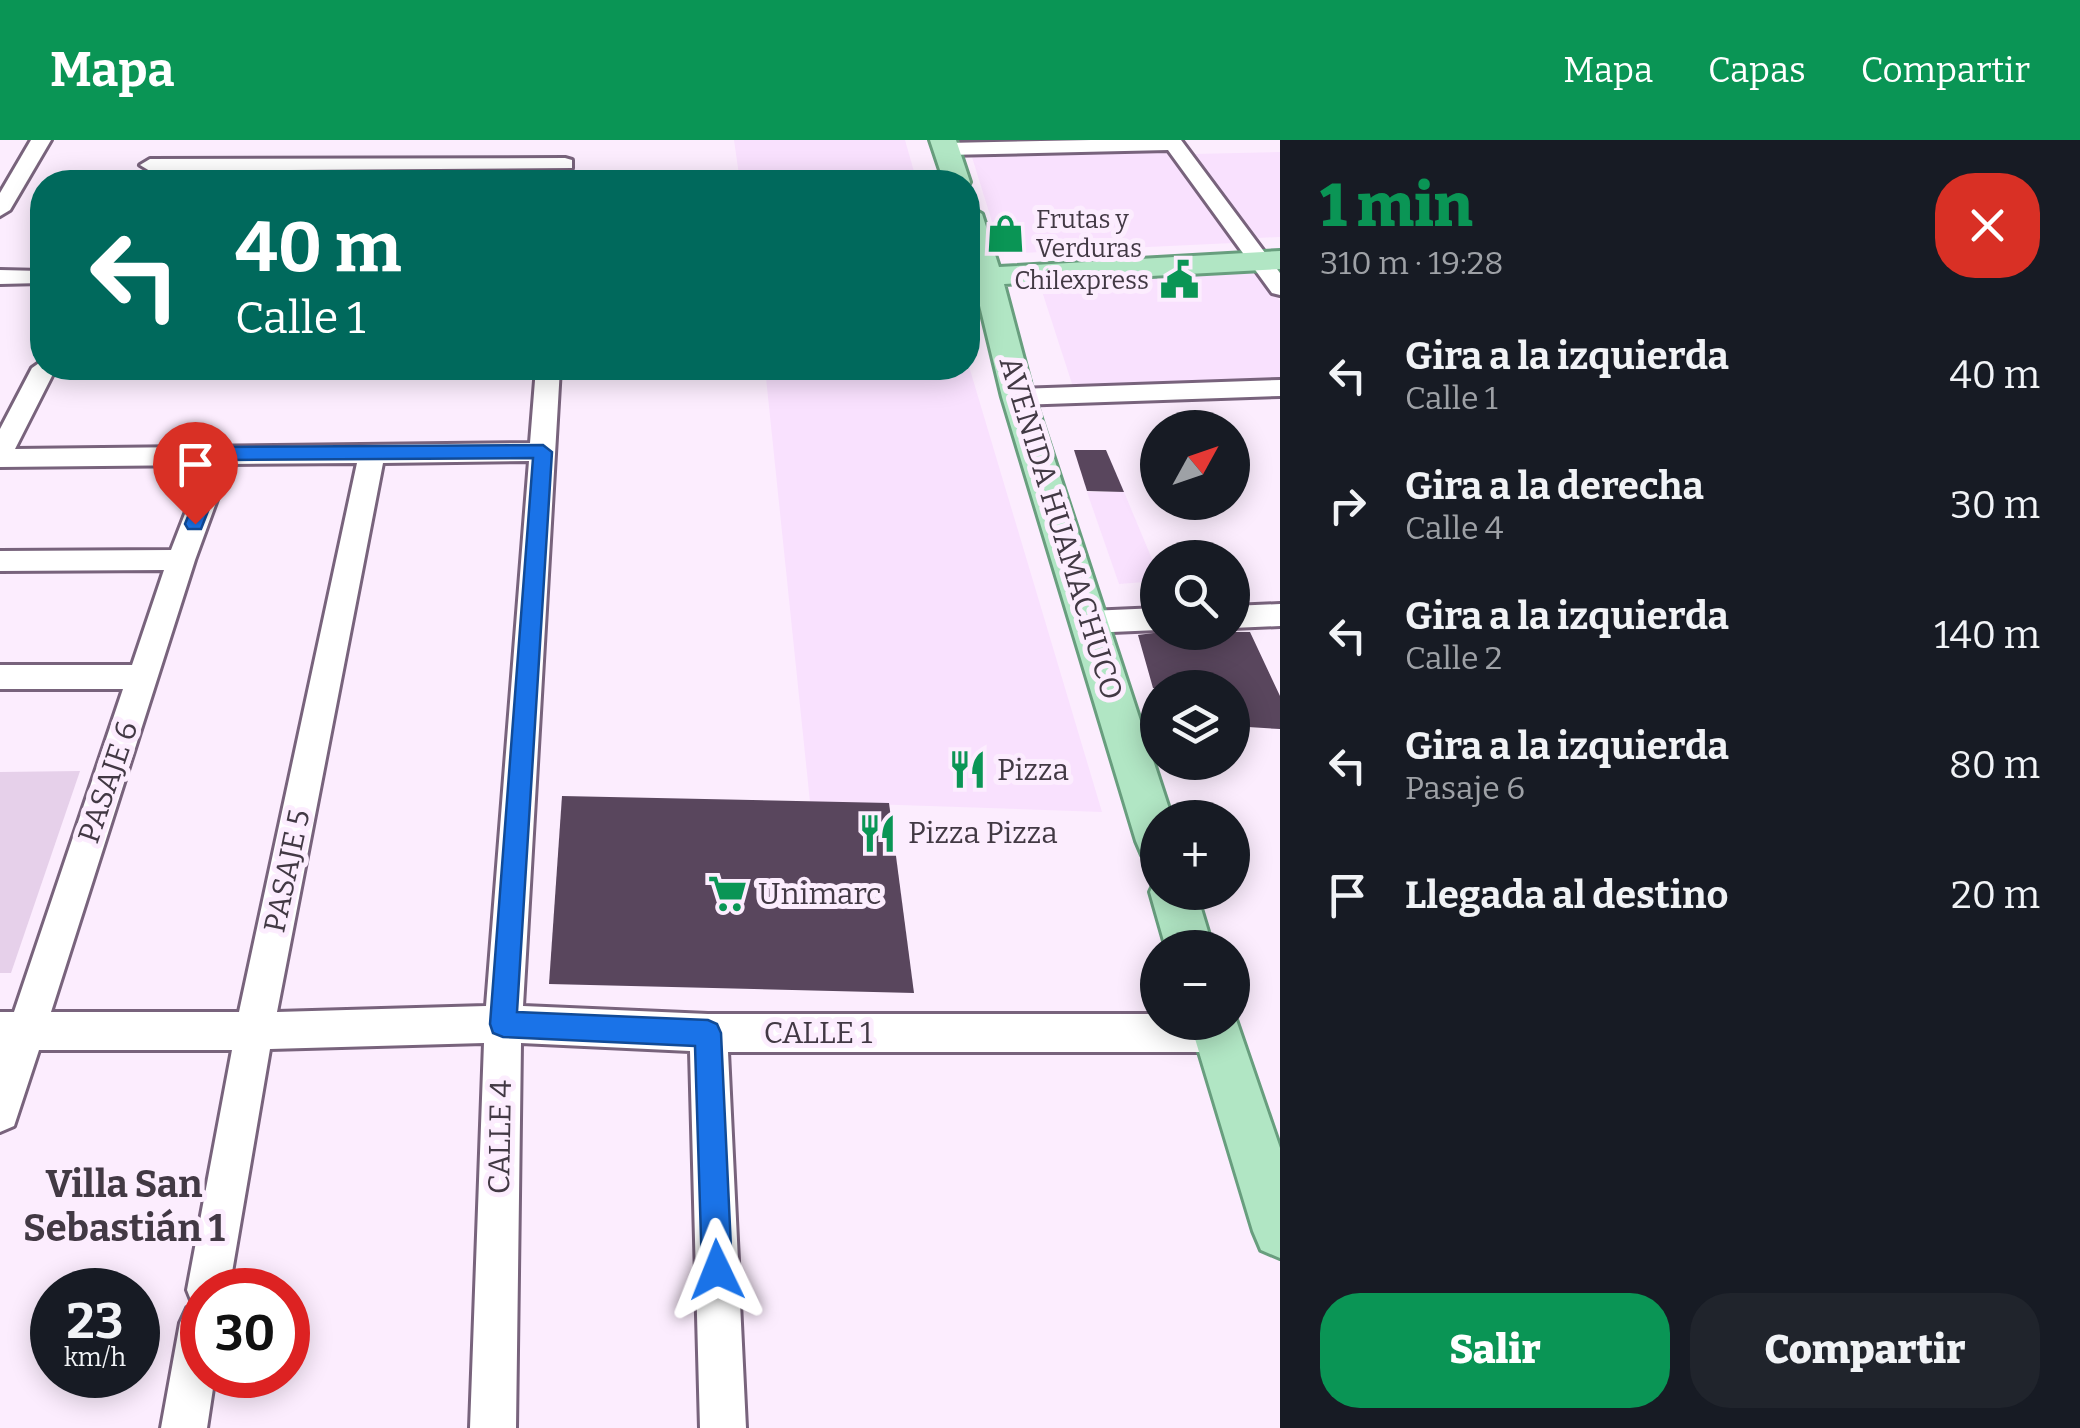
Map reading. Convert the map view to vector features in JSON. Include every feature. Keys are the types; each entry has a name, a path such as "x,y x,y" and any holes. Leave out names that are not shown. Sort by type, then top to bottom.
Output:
{"main road":[{"path":"944,145 953,170"},
{"name":"AVENIDA HUAMACHUCO","path":"980,251 1018,397 1145,800"},
{"path":"988,276 1271,261"},
{"path":"1219,1040 1280,1231"}],"street":[{"path":"0,210 41,140"},
{"path":"147,170 161,140"},
{"path":"564,170 568,140"},
{"path":"944,145 1173,142 1271,261 1280,288"},
{"path":"0,166 26,165"},
{"path":"0,277 30,277"},
{"path":"38,380 0,456 543,452"},
{"name":"CALLE 4","path":"494,1428 503,1024 547,380"},
{"path":"1018,397 1280,388"},
{"name":"PASAJE 6","path":"0,1112 12,1031 222,454"},
{"name":"PASAJE 5","path":"212,1268 254,1031 372,454"},
{"path":"0,561 182,560"},
{"path":"1250,616 1280,615"},
{"path":"1090,622 1140,620"},
{"path":"0,678 144,677"},
{"name":"CALLE 1","path":"12,1031 254,1031 503,1024 708,1033 1140,1029"},
{"path":"708,1033 723,1428"},
{"path":"184,1428 189,1398"}],"shaded area":[{"path":"734,140 905,140 914,170 738,170"},
{"path":"1166,149 1233,243 1002,254 980,183 980,170 976,170 971,154"},
{"path":"1280,152 1280,237 1258,238 1193,154"},
{"path":"1256,267 1280,301 1280,385 1074,390 1039,282"},
{"path":"766,380 973,380 1102,812 810,802"},
{"path":"1087,492 1124,492 1144,540 1140,540 1140,582 1119,584"},
{"path":"80,771 11,973 0,973 0,772"}],"building":[{"path":"1074,450 1106,450 1124,492 1087,491"},
{"path":"1250,632 1280,696 1280,729 1250,727 1250,670 1148,670 1142,650 1250,650"},
{"name":"Unimarc","path":"562,796 889,803 914,993 549,984"}],"place":[{"name":"Frutas y Verduras","path":"1006,233"},
{"name":"Chilexpress","path":"1179,280"},
{"name":"Pizza","path":"967,770"},
{"name":"Pizza Pizza","path":"878,833"},
{"name":"Unimarc","path":"728,894"}],"district":[{"name":"Villa San Sebastián 1","path":"124,1206"}],"route":[{"path":"195,524 222,454 543,452 503,1024 708,1033 717,1270"}]}
